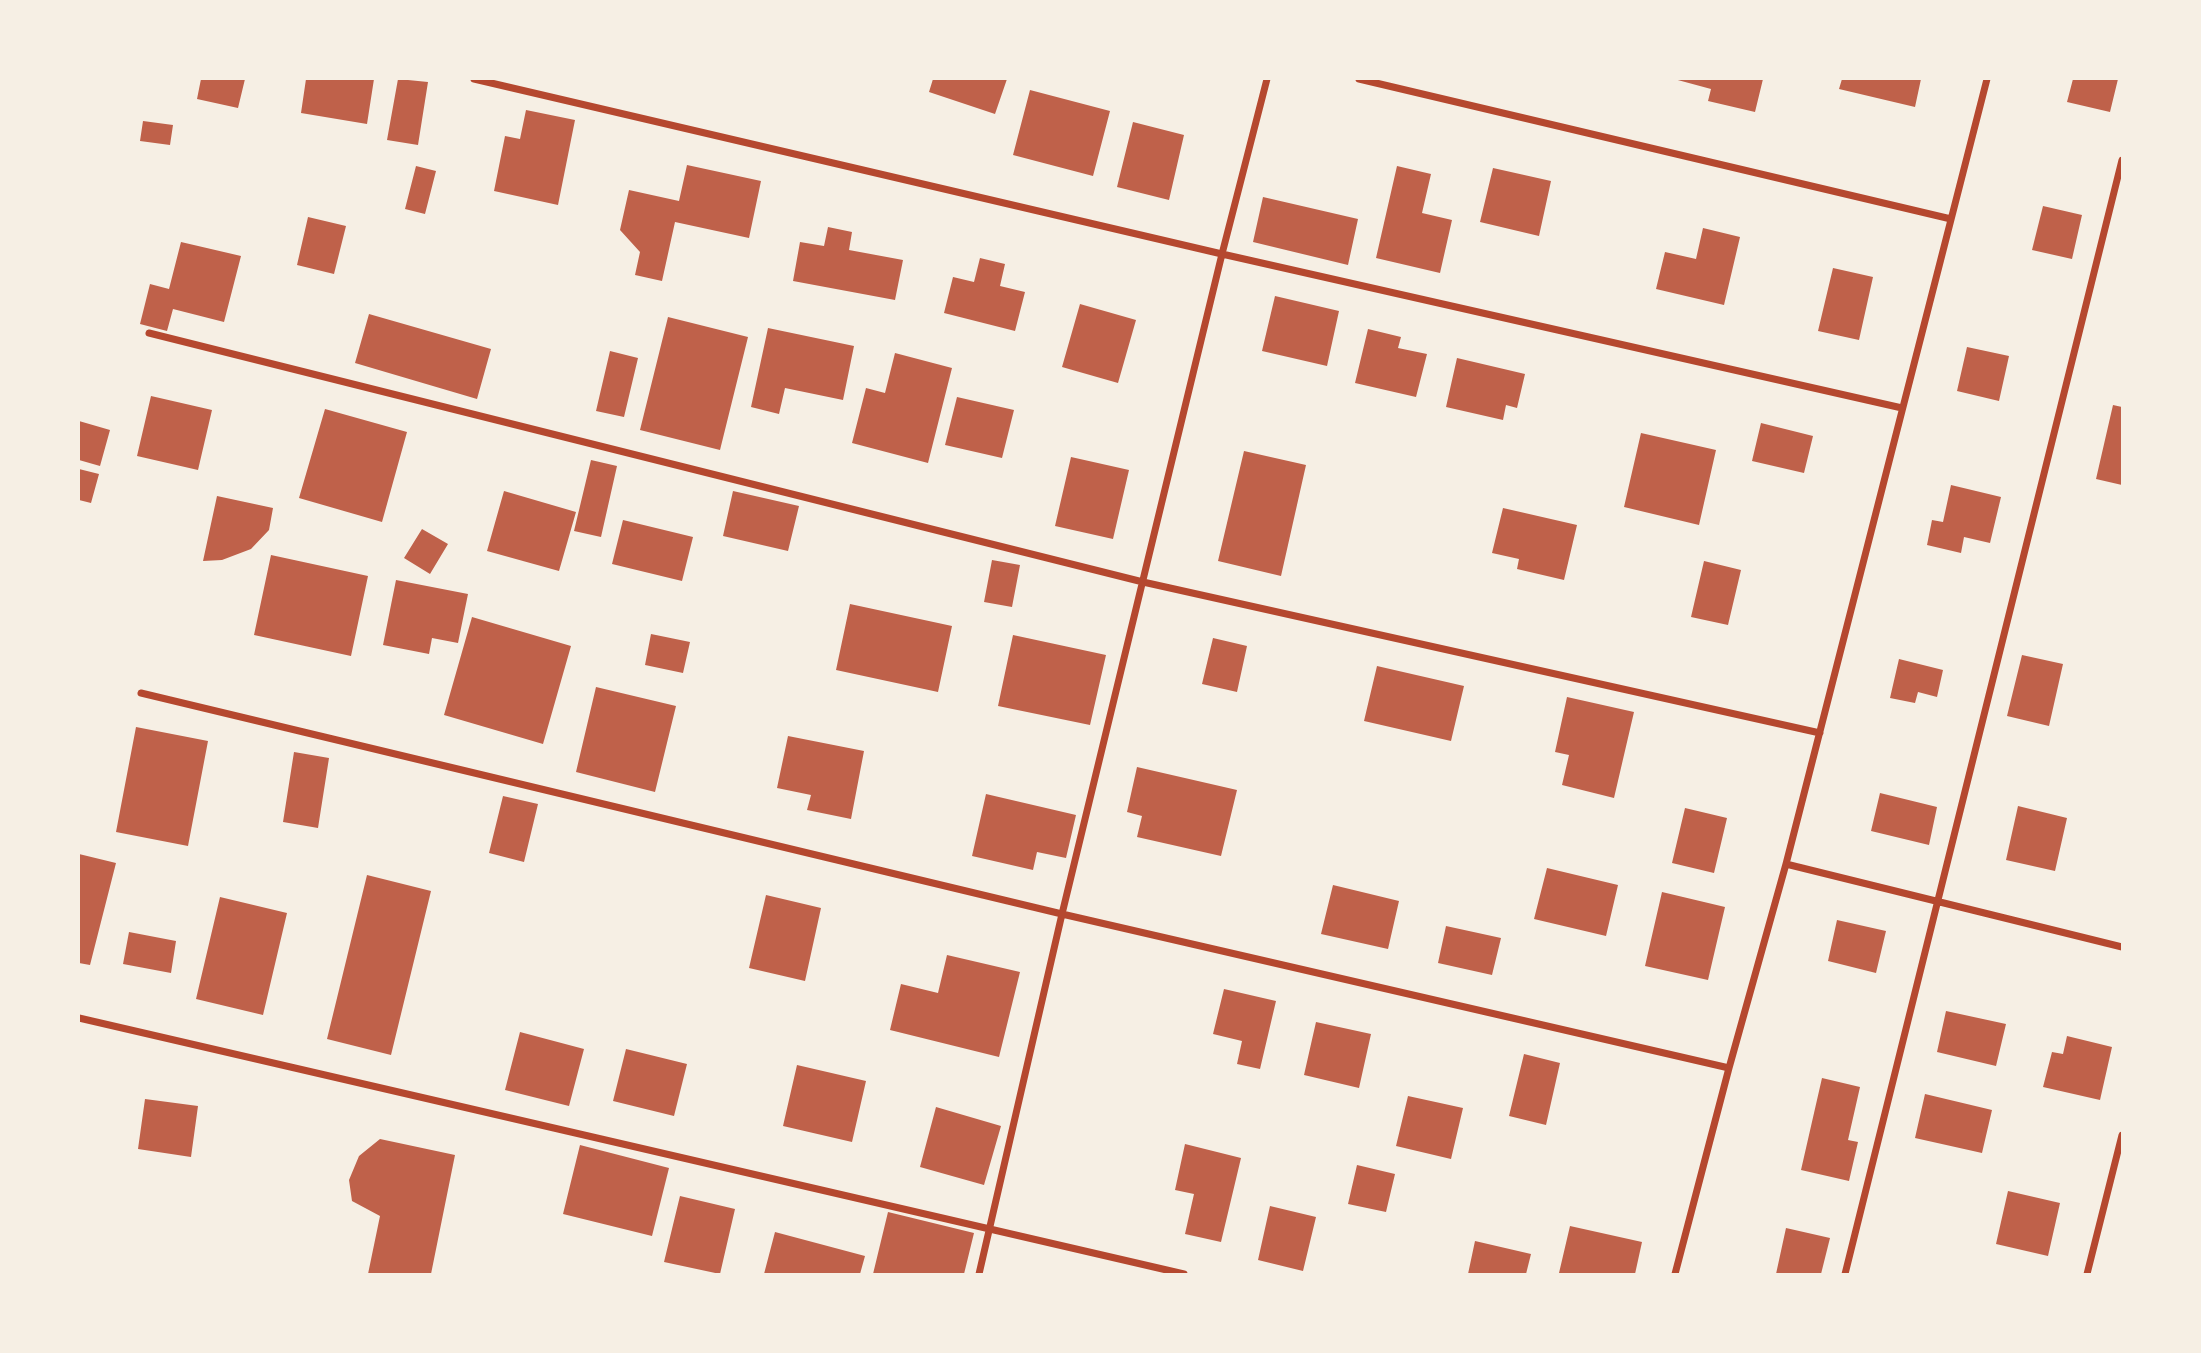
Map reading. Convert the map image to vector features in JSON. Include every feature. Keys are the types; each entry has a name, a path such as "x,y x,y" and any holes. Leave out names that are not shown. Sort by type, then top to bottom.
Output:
{"street":[{"path":"474,79 1222,254 1902,408"},
{"path":"979,1274 1062,914 1267,79"},
{"path":"1359,79 1951,219"},
{"path":"1675,1274 1786,864 1987,79"},
{"path":"1845,1274 2122,160"},
{"path":"149,333 1143,582 1820,733"},
{"path":"141,693 1062,914 1729,1069"},
{"path":"1786,864 2122,947"},
{"path":"79,1018 1184,1274"},
{"path":"2087,1274 2122,1135"}],"building":[{"path":"201,79 245,79 238,108 197,99"},
{"path":"306,79 374,79 367,124 301,113"},
{"path":"398,79 428,82 418,145 387,140"},
{"path":"933,79 1007,79 995,114 929,92"},
{"path":"1674,79 1763,79 1755,112 1708,101 1711,89"},
{"path":"1842,79 1921,79 1915,107 1839,89"},
{"path":"2073,79 2118,79 2110,112 2067,102"},
{"path":"1030,90 1110,111 1093,176 1013,155"},
{"path":"526,110 575,120 558,205 494,191 505,136 520,139"},
{"path":"143,121 173,125 170,145 140,141"},
{"path":"1133,122 1184,135 1169,200 1117,187"},
{"path":"687,165 761,181 749,238 675,222 662,281 635,275 640,252 620,230 629,190 679,201"},
{"path":"416,166 436,171 425,214 405,209"},
{"path":"1397,166 1431,174 1422,213 1452,220 1440,273 1376,258"},
{"path":"1493,168 1551,181 1539,236 1480,222"},
{"path":"1263,197 1358,219 1348,265 1253,242"},
{"path":"2043,206 2082,215 2072,259 2032,250"},
{"path":"308,217 346,226 334,274 297,265"},
{"path":"828,227 852,232 849,250 903,260 895,300 793,281 800,242 824,246"},
{"path":"1703,228 1740,237 1724,305 1656,289 1665,252 1696,259"},
{"path":"181,242 241,256 224,322 173,309 167,331 140,324 150,284 169,289"},
{"path":"980,258 1005,264 1000,286 1025,292 1015,331 944,313 953,277 974,282"},
{"path":"1833,268 1873,277 1859,340 1818,331"},
{"path":"1275,296 1339,311 1327,366 1262,351"},
{"path":"1080,304 1136,320 1118,383 1062,367"},
{"path":"369,314 491,349 477,399 355,363"},
{"path":"668,317 748,337 720,450 640,430"},
{"path":"768,328 854,346 843,400 785,388 779,414 751,407"},
{"path":"1368,329 1401,337 1398,348 1427,354 1416,397 1355,383"},
{"path":"1967,347 2009,356 1999,401 1957,391"},
{"path":"610,351 638,358 624,417 596,411"},
{"path":"895,353 952,368 928,463 852,443 866,388 885,393"},
{"path":"1457,358 1525,374 1517,408 1506,405 1503,420 1446,407"},
{"path":"151,396 212,410 198,470 137,456"},
{"path":"957,397 1014,410 1002,458 945,445"},
{"path":"2113,405 2122,407 2122,485 2096,479"},
{"path":"325,409 407,432 382,522 299,498"},
{"path":"79,421 110,430 100,466 79,460"},
{"path":"1761,423 1813,436 1804,473 1752,461"},
{"path":"1641,433 1716,450 1699,525 1624,507"},
{"path":"1244,451 1306,465 1281,576 1218,561"},
{"path":"1071,457 1129,470 1113,539 1055,526"},
{"path":"591,460 617,466 601,537 574,531"},
{"path":"79,469 99,474 91,503 79,500"},
{"path":"1951,485 2001,497 1990,543 1964,537 1961,553 1927,545 1932,520 1943,522"},
{"path":"504,491 576,512 559,571 487,551"},
{"path":"733,491 799,506 788,551 723,536"},
{"path":"217,496 273,508 269,530 251,549 222,560 203,561"},
{"path":"1503,508 1577,525 1564,580 1517,569 1519,559 1492,553"},
{"path":"623,520 693,537 682,581 612,564"},
{"path":"422,529 448,544 430,574 404,558"},
{"path":"271,555 368,576 351,656 254,635"},
{"path":"992,560 1020,565 1012,607 984,602"},
{"path":"1704,561 1741,570 1728,625 1691,617"},
{"path":"396,580 468,594 458,643 432,638 429,654 383,645"},
{"path":"850,604 952,626 938,692 836,670"},
{"path":"472,617 571,646 543,744 444,715"},
{"path":"651,634 690,642 683,673 645,665"},
{"path":"1013,635 1106,655 1090,725 998,706"},
{"path":"1213,638 1247,646 1237,692 1202,684"},
{"path":"2022,655 2063,664 2049,726 2007,716"},
{"path":"1899,659 1943,670 1937,697 1918,692 1915,703 1890,698"},
{"path":"1377,666 1464,686 1451,741 1364,721"},
{"path":"596,687 676,706 655,792 576,772"},
{"path":"1567,697 1634,712 1614,798 1562,785 1569,755 1555,752"},
{"path":"136,727 208,741 188,846 116,832"},
{"path":"788,736 864,751 851,819 807,810 811,795 777,788"},
{"path":"294,752 329,758 318,828 283,822"},
{"path":"1137,767 1237,790 1221,856 1137,837 1142,816 1127,812"},
{"path":"1880,793 1937,807 1929,845 1871,831"},
{"path":"986,794 1076,815 1066,858 1037,852 1033,870 972,856"},
{"path":"503,796 538,804 524,862 489,853"},
{"path":"2018,806 2067,818 2055,871 2006,860"},
{"path":"1685,808 1727,818 1714,873 1672,863"},
{"path":"79,854 116,863 90,965 79,963"},
{"path":"1547,868 1618,885 1606,936 1534,919"},
{"path":"367,875 431,891 391,1055 327,1039"},
{"path":"1333,885 1399,901 1388,949 1321,934"},
{"path":"1662,892 1725,907 1708,980 1645,966"},
{"path":"766,895 821,908 805,981 749,968"},
{"path":"220,897 287,913 263,1015 196,999"},
{"path":"1837,920 1886,931 1876,973 1828,961"},
{"path":"1446,926 1501,938 1492,975 1438,963"},
{"path":"129,932 176,941 171,973 123,964"},
{"path":"947,955 1020,972 999,1057 890,1030 901,984 938,993"},
{"path":"1224,989 1276,1001 1260,1069 1237,1064 1242,1041 1213,1034"},
{"path":"1946,1011 2006,1024 1996,1066 1937,1052"},
{"path":"1316,1022 1371,1034 1359,1088 1304,1075"},
{"path":"520,1032 584,1049 569,1106 505,1090"},
{"path":"2067,1036 2112,1047 2100,1100 2043,1087 2052,1052 2063,1054"},
{"path":"626,1049 687,1064 674,1116 613,1101"},
{"path":"1524,1054 1560,1063 1546,1125 1509,1116"},
{"path":"797,1065 866,1081 852,1142 783,1126"},
{"path":"1822,1078 1860,1087 1848,1140 1858,1142 1849,1181 1801,1170"},
{"path":"1925,1094 1992,1110 1982,1153 1915,1138"},
{"path":"1408,1096 1463,1108 1451,1159 1396,1146"},
{"path":"145,1099 198,1106 191,1157 138,1149"},
{"path":"936,1107 1001,1126 984,1185 920,1167"},
{"path":"380,1139 455,1155 431,1274 368,1274 380,1216 352,1201 349,1180 359,1156"},
{"path":"1185,1144 1241,1158 1221,1242 1185,1234 1194,1194 1175,1190"},
{"path":"580,1145 669,1168 652,1236 563,1214"},
{"path":"1357,1165 1395,1174 1386,1212 1348,1204"},
{"path":"2008,1191 2060,1203 2048,1256 1996,1244"},
{"path":"680,1196 735,1209 720,1274 664,1262"},
{"path":"1270,1206 1316,1217 1303,1271 1258,1260"},
{"path":"888,1212 974,1233 964,1274 873,1274"},
{"path":"1570,1226 1642,1242 1635,1274 1559,1273"},
{"path":"1786,1228 1830,1238 1821,1274 1776,1274"},
{"path":"775,1232 865,1256 860,1274 764,1274"},
{"path":"1475,1241 1531,1254 1526,1274 1468,1274"}]}
